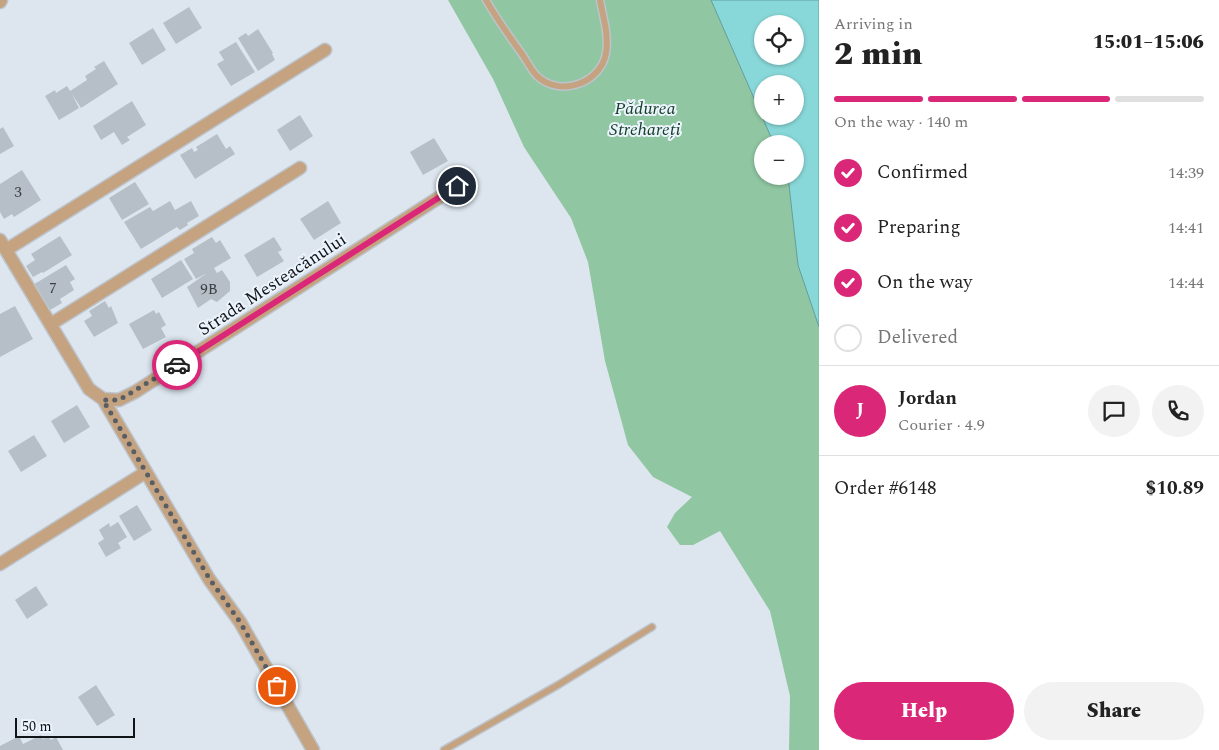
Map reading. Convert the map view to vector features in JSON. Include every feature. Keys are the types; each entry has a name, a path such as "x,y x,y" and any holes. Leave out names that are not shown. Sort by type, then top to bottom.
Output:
{"street":[{"path":"313,750 240,622 209,578 103,400 89,389 3,245 325,50"},
{"path":"51,324 300,168"},
{"name":"Strada Mesteacănului","path":"103,400 119,400 135,392 457,186"},
{"path":"0,564 146,472"}],"lane":[{"path":"486,0 538,77 550,84 564,87 578,85 588,79 598,69 605,56 607,42 600,0"},
{"path":"444,750 558,685 652,627"}],"green space":[{"name":"Pădurea Strehareți","path":"448,0 819,0 819,750 789,750 790,696 770,611 720,531 693,545 680,545 667,527 675,513 692,497 653,477 628,445 605,361 588,262 571,218 524,147 493,79"}],"water":[{"path":"711,0 819,0 819,327 798,265 789,185 804,185 804,135 770,135 766,125 804,125 804,75 754,75 754,98"}],"building":[{"path":"189,7 202,28 176,44 163,23"},
{"path":"153,28 166,50 142,65 129,43"},
{"path":"258,29 273,53 275,60 258,71 238,38 246,33 248,36"},
{"path":"236,42 255,72 231,86 217,64 224,60 219,52"},
{"path":"104,61 118,84 81,108 72,94 79,108 59,120 45,96 55,90 56,93 67,86 70,91 87,80 85,76"},
{"path":"132,101 146,125 127,137 130,140 122,145 114,132 101,140 93,126"},
{"path":"300,115 313,136 290,151 277,130"},
{"path":"3,127 14,146 0,154 0,129"},
{"path":"217,134 226,149 230,146 235,154 195,179 180,155 192,148 194,152 198,150 196,147"},
{"path":"434,138 448,161 423,175 410,152"},
{"path":"22,170 41,200 14,217 12,214 4,219 0,212 0,184"},
{"path":"135,182 149,204 122,220 109,198"},
{"path":"170,201 175,210 191,201 199,216 180,230 177,227 141,249 124,222 150,207 153,211"},
{"path":"328,201 341,223 314,240 300,219"},
{"path":"60,236 72,255 33,277 26,266 35,260 31,254"},
{"path":"212,237 216,243 220,240 231,258 214,268 217,273 222,270 230,282 230,291 217,302 211,299 198,308 187,287 207,273 196,279 184,259 194,253 192,249"},
{"path":"274,237 282,250 278,252 284,261 257,277 244,255"},
{"path":"181,260 193,279 162,298 151,279"},
{"path":"66,265 75,279 70,282 74,290 60,299 62,303 50,310 48,306 44,308 31,286"},
{"path":"105,301 109,308 111,306 118,323 94,337 84,321 92,316 89,311"},
{"path":"15,306 33,339 0,357 0,314"},
{"path":"154,310 156,314 159,312 166,325 161,328 166,337 143,349 129,324"},
{"path":"77,405 90,427 64,443 51,421"},
{"path":"34,435 47,456 21,472 8,451"},
{"path":"137,505 152,530 134,541 119,516"},
{"path":"118,522 127,537 118,543 121,548 106,557 98,543 104,539 99,530 109,523 110,527"},
{"path":"36,586 48,605 27,619 15,600"},
{"path":"96,685 115,715 97,726 78,697"},
{"path":"41,735 43,739 48,736 51,740 56,737 63,750 0,750 0,746 19,736 23,744"}],"way so far":[{"path":"177,365 119,400 103,400 209,578 240,622 277,686"}],"route":[{"path":"177,365 457,186"}]}
